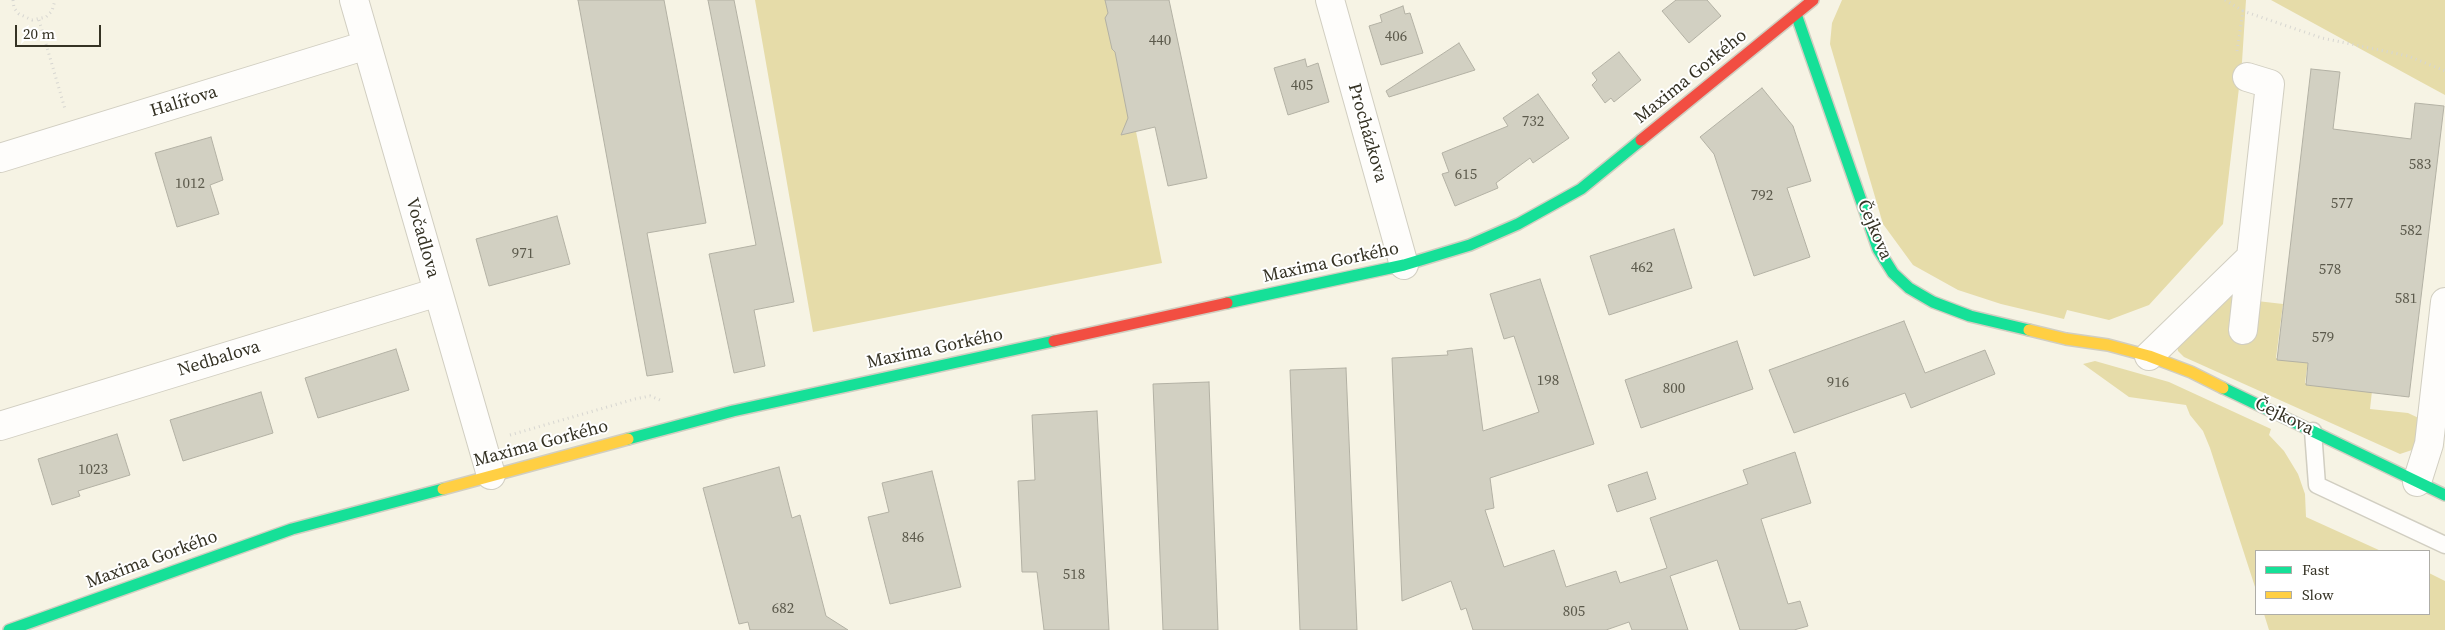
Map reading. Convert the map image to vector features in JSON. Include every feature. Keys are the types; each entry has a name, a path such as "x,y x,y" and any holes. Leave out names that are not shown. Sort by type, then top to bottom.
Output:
{"street":[{"name":"Vočadlova","path":"354,0 491,475"},
{"name":"Procházkova","path":"1330,0 1404,265"},
{"name":"Maxima Gorkého","path":"8,630 292,529 733,411 1404,265 1470,245 1518,224 1581,189 1813,0"},
{"name":"Čejkova","path":"1796,14 1878,248 1899,278 1910,288 1933,302 1970,316 2149,356 2192,372 2445,495"},
{"name":"Halířova","path":"0,158 367,45"},
{"path":"2244,330 2270,84 2247,77"},
{"path":"2149,356 2251,257"},
{"name":"Nedbalova","path":"0,426 438,292"},
{"path":"2417,482 2429,444 2445,302"}],"lane":[{"path":"2313,431 2317,485 2445,546"}],"path":[{"path":"13,0 14,8 19,14 32,20 40,20 52,11 55,0"},
{"path":"2225,0 2243,12 2322,38 2408,56 2445,70"},
{"path":"2243,12 2240,40 2230,70 2247,77"},
{"path":"40,20 72,136"},
{"path":"505,436 650,396 665,402"}],"shaded area":[{"path":"755,0 1110,0 1162,263 813,332"},
{"path":"1842,0 2246,0 2242,62 2223,224 2149,305 2109,320 2067,310 2064,319 2001,304 1958,290 1913,265 1883,224 1830,44 1832,23"},
{"path":"2271,0 2445,0 2445,95 2421,82"},
{"path":"2233,289 2235,294 2233,339 2253,340 2257,301 2283,304 2276,358 2308,362 2305,383 2372,391 2370,409 2408,413 2425,421 2415,449 2400,454 2184,357 2178,351 2177,346"},
{"path":"2095,361 2169,382 2271,429 2269,435 2284,451 2298,474 2305,494 2306,517 2379,550 2255,550 2255,587 2210,448 2203,431 2190,415 2186,405 2129,397 2083,364"},
{"path":"2430,574 2445,581 2445,630 2269,630 2264,615 2430,615"}],"building":[{"path":"578,0 664,0 706,223 647,233 673,372 647,376"},
{"path":"708,0 734,0 794,302 754,310 765,366 734,373 709,254 756,245"},
{"path":"1105,0 1169,0 1207,178 1168,186 1155,127 1121,135 1128,118 1115,52 1112,49 1105,18 1108,13"},
{"path":"1676,0 1707,0 1721,16 1689,43 1662,11"},
{"path":"1403,6 1405,14 1410,13 1423,53 1381,65 1369,26 1382,22 1380,15"},
{"path":"1459,43 1475,70 1389,97 1386,91"},
{"path":"1619,52 1641,80 1614,102 1611,98 1605,103 1592,85 1597,80 1592,73"},
{"path":"1305,59 1307,67 1318,63 1329,102 1288,115 1274,68"},
{"path":"2311,69 2340,72 2333,129 2411,139 2415,103 2444,106 2409,397 2306,385 2308,363 2277,360"},
{"path":"1762,88 1793,126 1811,181 1787,188 1810,257 1754,276 1714,154 1700,137"},
{"path":"1538,94 1569,138 1533,163 1530,158 1496,183 1498,188 1455,206 1442,174 1449,172 1442,153 1508,126 1503,118"},
{"path":"211,137 223,180 210,185 219,214 177,227 155,153"},
{"path":"557,216 570,264 489,286 476,239"},
{"path":"1674,229 1692,288 1609,315 1590,256"},
{"path":"1540,279 1594,444 1490,478 1494,508 1485,510 1504,567 1554,550 1566,587 1616,571 1620,583 1667,568 1650,518 1748,484 1743,470 1795,452 1811,503 1761,519 1788,604 1800,601 1808,626 1794,630 1740,630 1717,560 1670,576 1688,630 1632,630 1629,622 1606,630 1473,630 1466,608 1461,610 1451,581 1402,601 1392,358 1448,355 1447,351 1472,348 1483,431 1539,412 1514,336 1504,339 1490,294"},
{"path":"1904,321 1925,373 1985,350 1995,374 1911,408 1905,393 1794,433 1769,370"},
{"path":"1737,341 1753,389 1641,428 1625,380"},
{"path":"396,349 409,390 318,418 305,378"},
{"path":"1346,368 1357,630 1300,630 1290,370"},
{"path":"1209,382 1218,630 1163,630 1153,384"},
{"path":"261,392 273,433 183,461 170,420"},
{"path":"1097,411 1109,630 1044,630 1037,572 1022,572 1018,481 1035,480 1032,415"},
{"path":"117,434 130,475 78,491 80,496 52,505 38,459"},
{"path":"779,467 792,518 800,515 826,616 848,630 750,630 748,622 739,624 703,488"},
{"path":"932,471 961,587 890,604 868,517 889,512 882,483"},
{"path":"1647,472 1656,499 1617,512 1608,485"}],"traffic: fast":[{"path":"1796,14 1878,249 1893,273 1909,288 1933,302 1970,316 2029,330"},
{"path":"1227,303 1404,265 1470,245 1518,224 1581,189 1641,140"},
{"path":"628,439 733,411 1054,341"},
{"path":"2223,388 2445,495"},
{"path":"9,630 292,529 443,489"}],"traffic: slow":[{"path":"2029,330 2066,339 2108,345 2149,356 2191,372 2223,388"},
{"path":"443,489 628,439"}],"traffic: jam":[{"path":"1641,140 1813,0"},
{"path":"1054,341 1227,303"}]}
